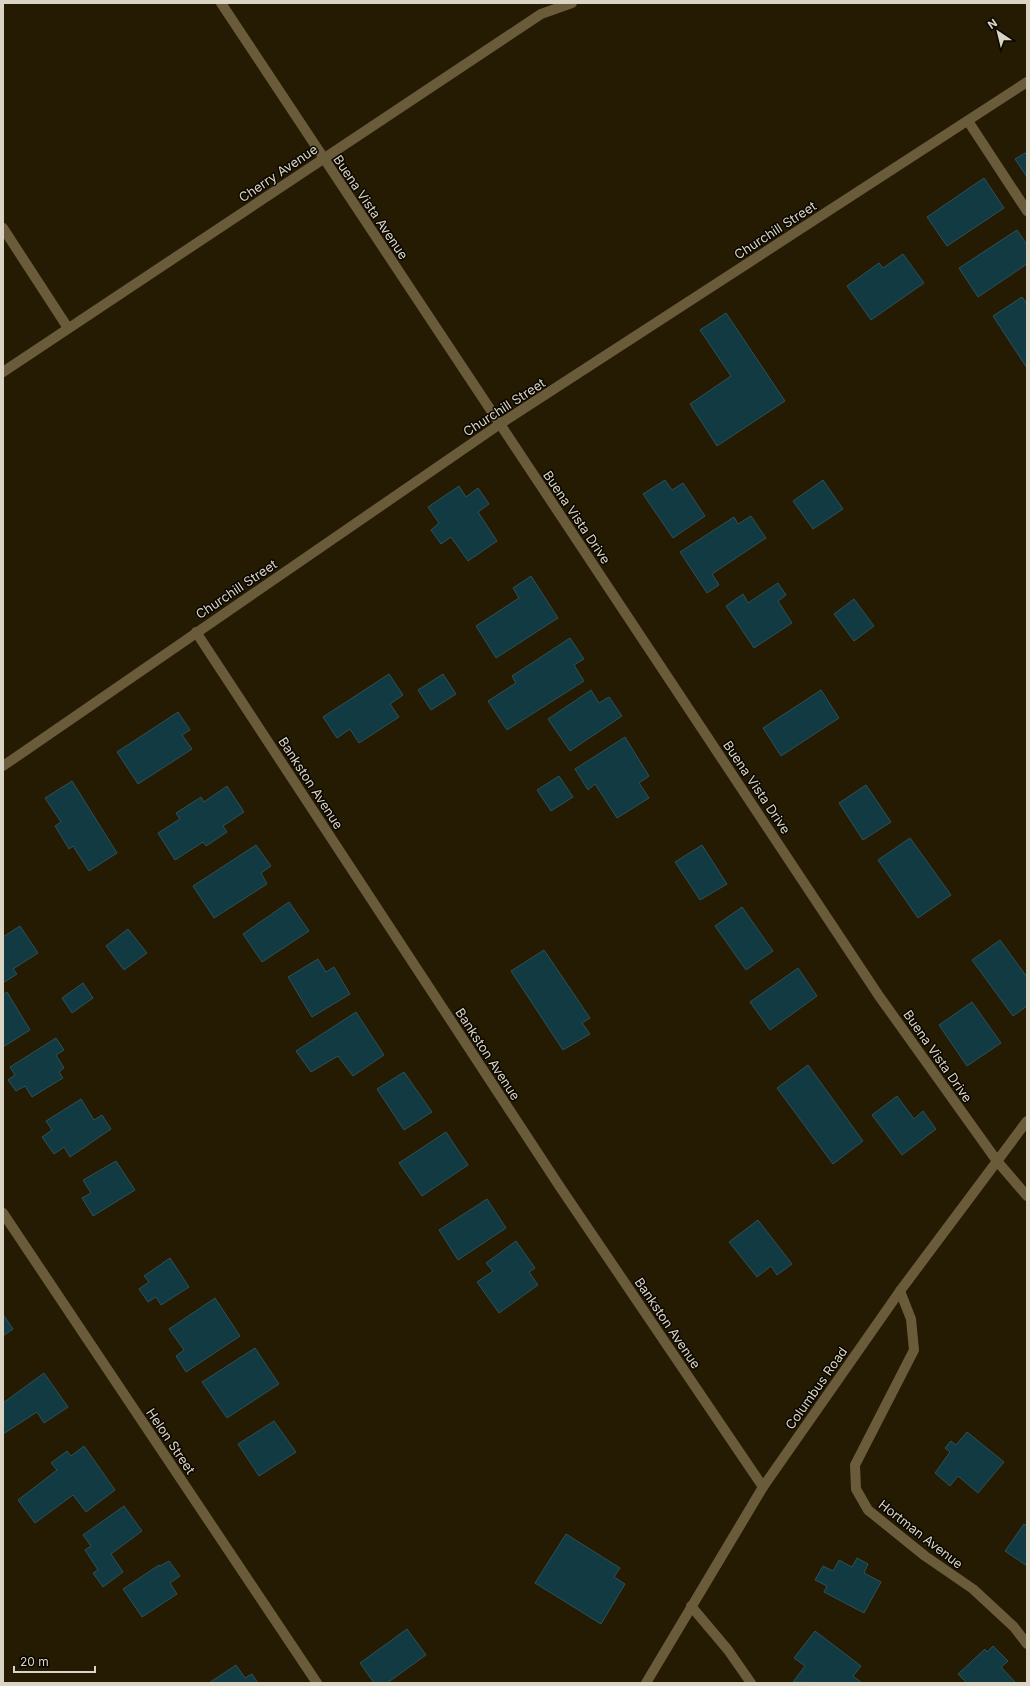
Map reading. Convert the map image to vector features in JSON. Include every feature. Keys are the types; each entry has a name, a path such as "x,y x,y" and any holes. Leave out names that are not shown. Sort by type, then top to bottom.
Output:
{"street":[{"name":"Buena Vista Avenue","path":"221,3 500,424"},
{"name":"Cherry Avenue","path":"3,372 541,14 572,3"},
{"name":"Churchill Street","path":"3,766 500,424 1027,82"},
{"path":"968,121 1027,210"},
{"path":"3,228 68,328"},
{"name":"Buena Vista Drive","path":"500,424 879,996 996,1161 1027,1196"},
{"name":"Bankston Avenue","path":"196,632 560,1187 763,1487"},
{"name":"Columbus Road","path":"646,1683 763,1487 900,1291 1027,1121"},
{"name":"Helon Street","path":"3,1213 317,1683"},
{"name":"Hortman Avenue","path":"900,1291 911,1319 914,1350 856,1465 856,1489 868,1510 925,1556 973,1590 1014,1627 1027,1644"},
{"path":"691,1606 728,1650 751,1683"}],"building":[{"path":"1027,152 1027,177 1015,159"},
{"path":"984,178 1004,208 947,246 927,217"},
{"path":"1017,230 1027,245 1027,264 978,297 959,268"},
{"path":"903,254 924,283 871,320 847,286 879,263 883,268"},
{"path":"1022,297 1027,304 1027,368 993,316"},
{"path":"726,313 785,401 717,446 690,404 731,376 700,330"},
{"path":"665,480 672,490 683,483 705,516 673,538 643,494"},
{"path":"823,480 843,509 813,529 793,501"},
{"path":"459,486 466,497 478,488 489,504 478,512 497,541 468,561 451,537 441,544 431,530 439,523 428,507"},
{"path":"751,516 766,538 712,574 719,585 707,593 680,552 734,517 738,524"},
{"path":"531,576 558,618 496,658 476,626 519,598 513,588"},
{"path":"778,583 786,595 778,601 792,623 754,648 726,606 743,594 748,603"},
{"path":"854,599 874,626 854,641 834,614"},
{"path":"570,638 584,659 574,665 584,681 507,730 488,701 516,683 512,676"},
{"path":"389,674 403,695 390,704 399,717 359,743 350,729 337,738 323,717"},
{"path":"443,674 456,694 431,710 418,690"},
{"path":"591,690 599,703 609,697 622,716 570,751 548,719"},
{"path":"821,690 839,718 781,756 763,728"},
{"path":"178,712 190,730 182,735 192,749 138,784 117,752"},
{"path":"625,737 649,776 639,783 649,798 617,818 595,784 588,790 575,769"},
{"path":"559,776 573,797 551,811 537,790"},
{"path":"72,781 117,853 89,871 73,846 69,849 55,826 61,822 45,798"},
{"path":"866,785 891,822 863,840 839,803"},
{"path":"227,786 244,812 223,826 227,832 206,846 203,842 175,860 158,833 180,819 176,813 201,797 204,802"},
{"path":"910,838 951,895 918,918 878,860"},
{"path":"256,845 271,866 261,873 267,884 214,918 193,886"},
{"path":"702,845 727,884 700,900 675,862"},
{"path":"289,902 309,931 262,962 243,934"},
{"path":"742,907 773,951 746,970 715,926"},
{"path":"20,926 38,953 13,969 17,974 3,983 3,937"},
{"path":"128,929 147,953 124,970 106,946"},
{"path":"1000,940 1027,977 1027,1006 1013,1016 972,960"},
{"path":"544,950 590,1018 582,1023 590,1034 563,1050 511,971"},
{"path":"318,959 326,972 334,967 350,994 312,1017 288,977"},
{"path":"798,968 817,996 770,1030 750,1002"},
{"path":"83,983 93,998 72,1013 62,998"},
{"path":"7,992 30,1030 3,1047 3,995"},
{"path":"972,1002 1001,1043 967,1066 939,1025"},
{"path":"356,1012 384,1055 353,1076 338,1056 311,1072 296,1051"},
{"path":"56,1038 64,1050 56,1055 64,1068 59,1072 63,1078 32,1097 25,1086 16,1091 8,1080 15,1075 10,1067"},
{"path":"808,1065 863,1141 833,1164 777,1088"},
{"path":"404,1072 432,1112 404,1130 377,1089"},
{"path":"897,1096 914,1119 923,1111 936,1129 902,1155 872,1115"},
{"path":"81,1099 94,1120 102,1115 111,1129 70,1157 64,1147 54,1154 42,1137 52,1130 46,1121"},
{"path":"446,1132 468,1165 422,1196 399,1163"},
{"path":"116,1161 135,1190 93,1216 82,1198 91,1193 83,1180"},
{"path":"487,1199 506,1228 458,1260 439,1230"},
{"path":"758,1220 792,1264 777,1275 771,1266 757,1277 729,1242"},
{"path":"516,1241 535,1268 529,1272 538,1285 499,1313 477,1282 493,1271 486,1263"},
{"path":"170,1258 189,1287 161,1305 156,1297 148,1302 139,1289 149,1282 144,1276"},
{"path":"215,1298 240,1336 186,1372 176,1356 184,1350 169,1329"},
{"path":"4,1316 13,1329 3,1336 3,1317"},
{"path":"255,1348 279,1384 227,1418 202,1382"},
{"path":"44,1373 68,1407 44,1423 37,1412 3,1434 3,1403"},
{"path":"274,1421 296,1452 259,1476 238,1444"},
{"path":"967,1432 1004,1462 978,1493 958,1476 950,1486 935,1473 950,1452 945,1448 951,1441 956,1445"},
{"path":"84,1446 115,1490 86,1512 73,1495 35,1523 18,1500 57,1470 51,1463 67,1451 71,1456"},
{"path":"124,1506 142,1531 111,1554 123,1572 103,1587 93,1573 98,1570 85,1550 91,1546 83,1535"},
{"path":"1024,1524 1027,1526 1027,1566 1005,1551"},
{"path":"566,1534 620,1568 614,1577 625,1584 601,1624 535,1583"},
{"path":"857,1558 868,1564 864,1573 881,1582 864,1613 824,1592 827,1586 815,1580 823,1566 833,1571 839,1560 852,1567"},
{"path":"169,1561 180,1576 170,1583 177,1594 142,1617 123,1589 159,1565 160,1566"},
{"path":"407,1629 426,1655 387,1683 374,1683 360,1663"},
{"path":"815,1631 861,1666 853,1676 862,1683 793,1682 805,1666 794,1658"},
{"path":"993,1646 1008,1661 1001,1667 1016,1683 967,1683 958,1674 985,1649 987,1652"},
{"path":"236,1665 245,1678 252,1674 258,1683 209,1683"}]}
